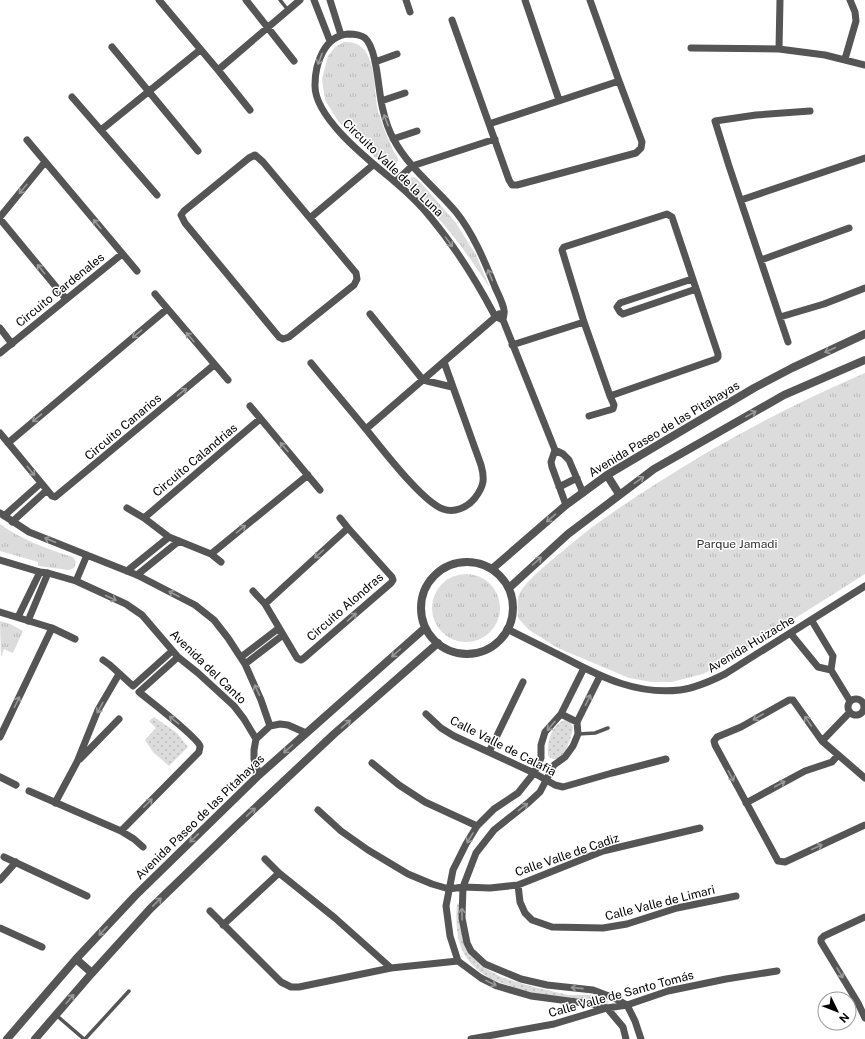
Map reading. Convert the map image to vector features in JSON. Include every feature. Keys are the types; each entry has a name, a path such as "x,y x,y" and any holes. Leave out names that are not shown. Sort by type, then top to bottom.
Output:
{"street":[{"path":"159,0 250,110"},
{"path":"246,0 294,61"},
{"path":"218,70 300,0"},
{"path":"314,0 330,41 341,35 330,0"},
{"path":"406,0 410,12"},
{"path":"525,0 559,100"},
{"path":"452,20 509,180 512,185 517,185 636,153 641,148 642,142 590,0"},
{"path":"779,49 780,0"},
{"path":"845,59 856,21 855,12 850,0"},
{"name":"Circuito Valle de la Luna","path":"341,35 353,34 365,38 372,50 382,109 393,139 412,166 456,213 470,234 489,271 505,311"},
{"name":"Circuito Valle de la Luna","path":"330,41 323,51 315,75 315,90 323,110 333,125 373,165 395,182 431,218 469,270 495,316"},
{"path":"112,47 198,151"},
{"path":"691,48 779,49 845,59 865,65"},
{"path":"101,130 200,50"},
{"path":"375,62 397,54"},
{"path":"489,124 619,81"},
{"path":"381,101 405,94"},
{"path":"72,97 157,195"},
{"path":"788,342 729,166 716,121 756,115 810,111"},
{"path":"393,139 417,131"},
{"path":"395,182 412,166 495,139"},
{"name":"Circuito Cardenales","path":"27,140 137,271"},
{"path":"255,155 263,162 310,218 356,273 357,279 354,285 289,337 283,339 279,337 185,223 181,215 249,158 255,155"},
{"path":"741,200 865,158"},
{"path":"45,162 0,218 66,299"},
{"path":"310,218 373,165"},
{"path":"589,416 613,409 614,405 610,396 584,322 562,250 564,247 667,214 672,217 718,357 716,359 610,396"},
{"path":"761,260 849,228"},
{"name":"Circuito Cardenales","path":"0,353 122,254"},
{"path":"692,279 620,303 618,307 620,312 623,314 696,289"},
{"path":"780,317 824,304 865,288"},
{"path":"155,294 228,380"},
{"path":"8,443 167,309"},
{"path":"366,429 495,316 505,311"},
{"path":"505,311 503,320 555,450 566,456 583,493"},
{"path":"370,314 423,380 452,387"},
{"path":"495,316 503,320"},
{"path":"512,345 584,322"},
{"name":"Circuito Cardenales","path":"0,328 12,344"},
{"name":"Avenida Paseo de las Pitahayas","path":"492,569 566,505 607,476 754,388 792,368 865,334"},
{"path":"509,588 568,534 654,469 784,395 865,360"},
{"path":"310,363 422,494 441,508 450,511 462,509 474,500 482,488 484,477 444,362"},
{"name":"Circuito Canarios","path":"47,490 52,496 58,496 214,365"},
{"path":"250,406 320,490"},
{"name":"Circuito Calandrias","path":"144,518 260,419"},
{"path":"0,433 47,490 12,522"},
{"path":"555,450 551,462 566,505"},
{"path":"211,554 308,475"},
{"path":"607,476 619,494"},
{"path":"560,487 577,478"},
{"path":"2,515 41,483"},
{"path":"127,508 144,518 170,537 211,554 220,562"},
{"name":"Avenida del Canto","path":"2,515 29,532 137,575 195,605 214,620 241,657 261,700 270,726"},
{"name":"Circuito Alondras","path":"252,591 265,604 297,658 301,660 304,658 391,584 393,580 340,518"},
{"path":"265,604 348,528"},
{"path":"127,571 170,537"},
{"path":"137,575 179,541"},
{"path":"76,581 87,554"},
{"name":"Avenida del Canto","path":"0,560 76,581 126,604 142,615 178,657 234,706 256,739"},
{"path":"464,561 479,563 492,569 502,577 509,588 513,600 513,612 510,624 504,635 494,645 482,651 468,654 454,652 438,643 432,638 425,628 421,613 422,598 427,584 437,573 449,565 464,561"},
{"path":"18,618 40,572"},
{"path":"28,620 48,573"},
{"name":"Avenida Huizache","path":"507,629 600,676 636,688 655,691 681,690 695,687 726,674 812,621 865,586"},
{"path":"0,612 52,628 75,639"},
{"path":"812,621 832,656 831,670 850,701 848,706 850,712 855,715 863,714 862,702 856,699 850,701"},
{"path":"0,737 52,628"},
{"path":"241,657 279,628"},
{"name":"Avenida Paseo de las Pitahayas","path":"7,1039 76,959 136,895 259,775 425,628"},
{"path":"791,634 818,667 831,670"},
{"path":"244,664 283,635"},
{"path":"35,1039 150,909 334,734 438,643"},
{"path":"103,660 133,686 172,651"},
{"path":"121,831 199,752 199,745 186,731 139,692 178,657"},
{"path":"584,668 561,714 545,732 541,745 541,758 534,773 518,793 494,809 477,826 466,844 453,870 446,906 450,936 458,961 481,978 497,986 531,996 592,1004 607,1008 623,1027 626,1039"},
{"path":"55,803 77,762 98,710 119,674"},
{"path":"600,676 577,722 578,734 573,746 565,757 554,764 540,792 494,830 476,854 463,887 462,918 467,943 471,951 485,964 521,978 547,985 593,990 627,1004 636,1021 641,1039"},
{"path":"488,752 523,682"},
{"path":"865,778 822,741 793,700 789,700 741,727 717,737 714,741 776,859 781,862 785,862 865,825"},
{"path":"822,741 850,712"},
{"name":"Calle Valle de Calafia","path":"426,714 441,728 448,732 563,788 666,759"},
{"path":"561,714 577,722"},
{"path":"77,762 119,719"},
{"path":"259,775 254,759 256,739 270,726 280,724 288,725 306,733"},
{"path":"746,803 805,771 832,762 838,755"},
{"path":"541,758 554,764"},
{"path":"372,763 425,802 477,826"},
{"path":"0,777 16,785"},
{"path":"29,791 121,831 143,847"},
{"name":"Calle Valle de Cadiz","path":"318,810 341,831 368,850 408,874 449,889 463,887 490,888 518,885 603,851 700,828"},
{"path":"4,857 87,896"},
{"path":"265,859 279,873 335,918 391,968"},
{"path":"0,880 16,862"},
{"path":"223,925 279,873"},
{"name":"Calle Valle de Limari","path":"518,885 520,902 525,913 532,920 552,927 603,928 627,924 677,908 736,896"},
{"path":"210,911 281,982 291,987 299,987 391,968 458,961"},
{"path":"865,917 824,936 821,939 821,942 858,1003 865,1018"},
{"path":"0,928 42,947"},
{"path":"76,959 92,973"},
{"name":"Calle Valle de Santo Tomás","path":"471,1039 554,1024 668,991 726,979 777,971"}],"lane":[{"path":"280,0 288,10"},
{"path":"578,734 595,733 608,728"},
{"path":"56,1015 85,1039 129,991"}],"green space":[{"path":"344,42 356,44 364,49 369,58 379,114 398,159 394,168 385,167 338,121 325,100 322,79 328,56 335,47"},
{"path":"412,177 416,178 422,184 456,223 476,255 490,288 445,226 410,191 407,183"},
{"name":"Parque Jamadi","path":"865,373 865,574 731,659 703,674 672,682 652,682 629,678 558,648 529,630 518,618 518,597 529,580 587,531 610,514 708,452 759,423"},
{"path":"0,524 8,530 35,544 73,557 76,562 74,568 69,570 38,566 38,562 0,551"},
{"path":"0,525 8,530 0,543"},
{"path":"459,574 473,574 485,579 495,589 500,601 500,615 495,627 485,637 473,642 459,642 447,637 437,627 432,615 432,601 437,589 447,579"},
{"path":"0,621 10,624 23,631 13,653 4,649 1,657"},
{"path":"154,717 177,733 188,747 169,766 153,752 145,740 156,728 149,721"},
{"path":"565,720 569,721 573,727 571,738 562,755 553,759 548,756 549,740 556,726"},
{"path":"460,903 472,956 481,966 501,977 526,985 568,995 591,995 607,1000 609,1003 607,1004 579,998 531,993 496,981 483,974 466,957 461,946 456,920 457,904"}]}
